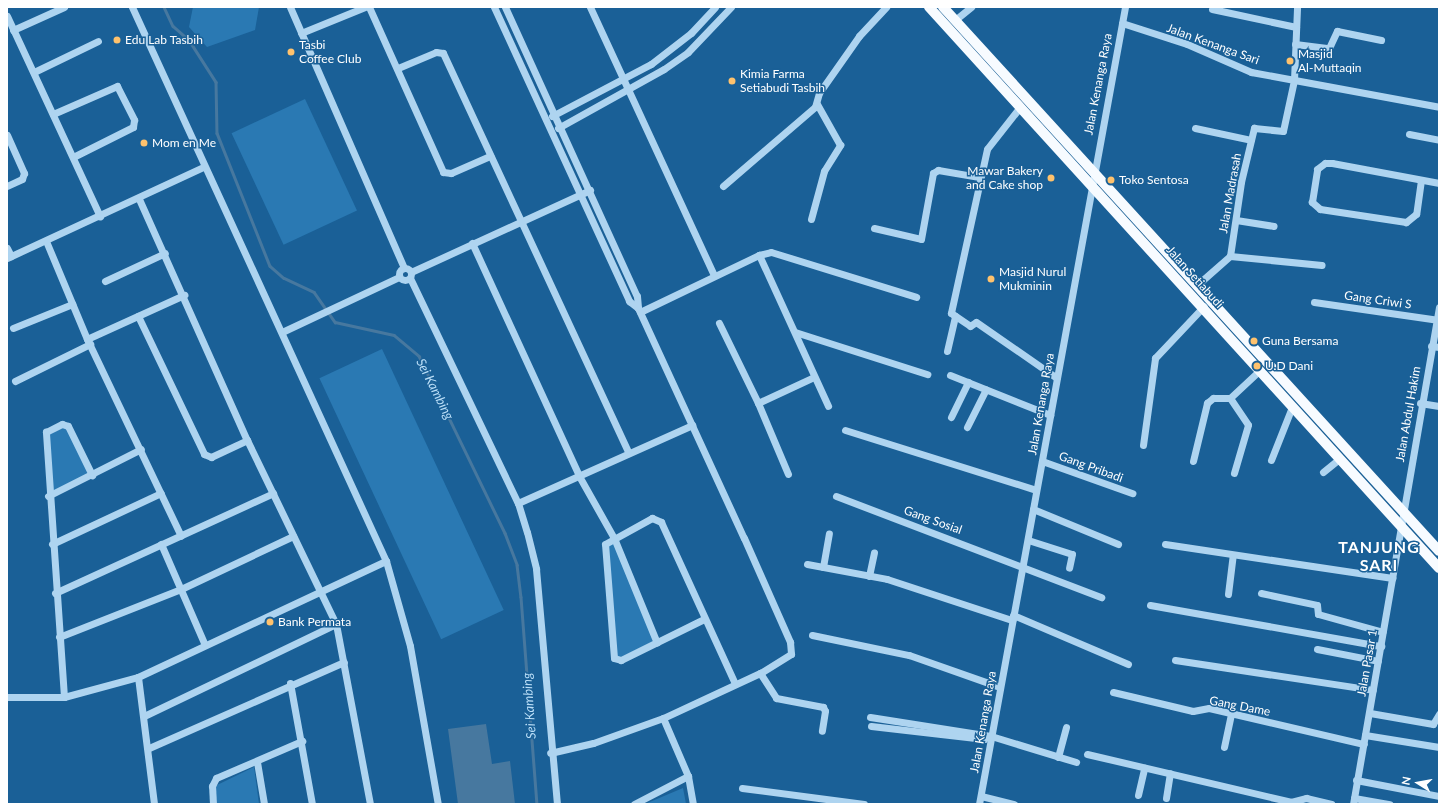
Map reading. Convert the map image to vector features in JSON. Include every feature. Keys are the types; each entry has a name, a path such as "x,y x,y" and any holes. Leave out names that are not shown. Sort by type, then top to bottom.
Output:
{"main road":[{"name":"Jalan Setiabudi","path":"928,7 1204,306 1292,407 1439,568"},
{"name":"Jalan Setiabudi","path":"943,7 1439,550"},
{"path":"1267,378 1275,371"}],"street":[{"path":"13,30 64,7"},
{"path":"132,7 203,167 282,332 386,561 410,646 438,804"},
{"path":"290,7 404,268 411,275 518,503 536,569 550,754 557,804"},
{"path":"301,34 365,7"},
{"path":"369,7 444,172 451,173 490,156"},
{"path":"494,7 552,130 629,301 639,310"},
{"path":"505,7 556,114 637,296 639,310 790,642 790,656 760,673 663,718 593,744 550,754"},
{"path":"590,7 714,275"},
{"path":"546,118 624,80 681,41 715,7"},
{"path":"723,186 817,104 819,93 859,36 886,7"},
{"path":"955,20 971,7"},
{"name":"Jalan Kenanga Raya","path":"979,804 1034,509 1036,490 1093,171 1125,7"},
{"path":"1294,80 1297,7"},
{"path":"552,130 629,90 688,52 728,8"},
{"path":"1212,9 1296,27"},
{"path":"7,16 100,216"},
{"name":"Jalan Kenanga Sari","path":"1122,23 1187,44 1238,68 1439,107"},
{"path":"1295,44 1329,48 1337,31 1381,40"},
{"path":"34,72 98,41"},
{"path":"398,68 436,52 443,53 629,452"},
{"name":"Jalan Madrasah","path":"1230,256 1251,140 1257,126 1283,131 1286,123 1294,80"},
{"path":"53,114 117,86 134,120 133,127 73,157"},
{"path":"811,219 824,171 840,145 817,104"},
{"path":"1020,107 989,143 978,178 964,264 951,311 955,316 970,326 976,322 1056,378"},
{"path":"1195,128 1251,140"},
{"path":"1410,134 1439,140"},
{"path":"7,135 24,173 22,179 7,186"},
{"path":"1421,180 1416,214 1406,222 1320,209 1312,202 1317,169 1325,163 1439,183"},
{"path":"7,248 9,257 203,167"},
{"path":"874,228 921,238 933,172 938,170 978,178"},
{"path":"399,277 406,281 411,275 472,244 590,190"},
{"path":"139,198 184,295 247,440 293,536 321,589 336,624 370,804"},
{"path":"1236,220 1274,226"},
{"path":"46,241 88,341 181,536"},
{"path":"472,244 579,476 614,538 657,643"},
{"path":"639,310 759,255 774,252 916,297"},
{"path":"105,281 165,253"},
{"path":"759,255 828,406"},
{"path":"1197,285 1230,256 1322,265"},
{"path":"282,332 399,277 404,268"},
{"path":"15,380 88,341 184,295"},
{"name":"Gang Criwi S","path":"1314,302 1438,320"},
{"path":"13,328 72,304"},
{"path":"1143,445 1155,358 1204,306"},
{"name":"Jalan Abdul Hakim","path":"1401,526 1420,403 1431,346 1438,320 1439,307"},
{"path":"138,316 204,454 211,457 247,440"},
{"path":"947,351 955,316"},
{"path":"719,323 758,403 788,474"},
{"path":"795,332 926,374"},
{"path":"1431,346 1439,348"},
{"path":"1193,461 1207,403 1212,398 1230,398 1260,370"},
{"path":"950,375 1050,415"},
{"path":"758,403 814,377"},
{"path":"950,417 968,382"},
{"path":"967,427 986,389"},
{"path":"1230,398 1248,423 1234,473"},
{"path":"1420,403 1439,406"},
{"path":"1271,460 1292,407"},
{"path":"518,503 692,424"},
{"path":"64,697 44,436 52,428 68,426 92,475"},
{"path":"845,430 1036,490"},
{"path":"48,496 141,450"},
{"path":"1323,472 1339,459"},
{"name":"Gang Pribadi","path":"1042,461 1132,493"},
{"path":"52,544 161,493"},
{"path":"55,593 273,493"},
{"name":"Gang Sosial","path":"836,496 1023,565 1101,598"},
{"path":"1034,509 1118,544"},
{"path":"704,619 621,660 614,658 605,545 614,538 652,518 658,519 735,684"},
{"name":"Jalan Pasar 1","path":"1353,801 1370,713 1401,526"},
{"path":"823,567 829,534"},
{"path":"59,637 181,589 293,536"},
{"path":"1028,540 1072,554 1069,568"},
{"path":"161,544 205,645"},
{"path":"1165,544 1233,556 1392,578"},
{"path":"869,576 874,554"},
{"path":"1228,594 1233,556"},
{"path":"7,697 64,697 138,677 321,589 386,561"},
{"path":"807,564 869,576 1013,617 1128,664"},
{"path":"1261,593 1317,605 1318,614 1383,632"},
{"path":"1150,605 1381,646"},
{"path":"144,716 336,624"},
{"path":"812,635 909,656 1000,687"},
{"path":"1317,649 1378,661"},
{"path":"1175,660 1373,690"},
{"path":"149,748 290,683 344,662"},
{"path":"760,673 776,698 822,707 825,711 822,731"},
{"path":"138,677 149,748 154,804"},
{"path":"290,683 302,741 312,804"},
{"name":"Gang Dame","path":"1113,692 1193,711 1209,708 1364,744"},
{"path":"1224,747 1231,713"},
{"path":"1370,713 1434,724 1439,714"},
{"path":"870,717 991,738 1076,762"},
{"path":"663,718 688,776 693,804"},
{"path":"871,726 991,738"},
{"path":"1058,757 1066,727"},
{"path":"1365,734 1439,746"},
{"path":"213,804 213,782 302,741"},
{"path":"1087,754 1291,802 1306,798 1331,804"},
{"path":"257,762 264,804"},
{"path":"1138,795 1144,768"},
{"path":"1166,798 1170,773"},
{"path":"634,804 688,776"},
{"path":"1356,780 1439,796"},
{"path":"742,788 864,804"},
{"path":"981,796 1014,804"},
{"path":"1353,801 1389,804"}],"shaded area":[{"path":"193,7 259,7 255,30 207,47 189,27"},
{"path":"305,99 357,210 284,245 232,133"},
{"path":"382,349 504,610 441,639 319,378"},
{"path":"67,426 90,474 49,496 45,436"},
{"path":"614,539 654,642 616,659 607,543"},
{"path":"486,724 492,764 510,761 515,804 458,804 448,729"},
{"path":"254,767 259,804 214,804 213,787"},
{"path":"683,788 686,804 645,804"}],"waterway":[{"name":"Sei Kambing","path":"164,7 173,26 189,40 216,82 217,133 270,266 284,278 314,292 335,322 394,335 419,356 505,533 517,565 521,597 537,804"}],"place":[{"name":"Edu Lab Tasbih","path":"117,40"},
{"name":"Tasbi Coffee Club","path":"291,52"},
{"name":"Masjid Al-Muttaqin","path":"1290,61"},
{"name":"Kimia Farma Setiabudi Tasbih","path":"732,81"},
{"name":"Mom en Me","path":"144,143"},
{"name":"Mawar Bakery and Cake shop","path":"1051,178"},
{"name":"Toko Sentosa","path":"1111,180"},
{"name":"Masjid Nurul Mukminin","path":"991,279"},
{"name":"Guna Bersama","path":"1254,341"},
{"name":"U.D Dani","path":"1257,366"},
{"name":"Bank Permata","path":"270,622"}],"district":[{"name":"TANJUNG SARI","path":"1379,556"}]}
